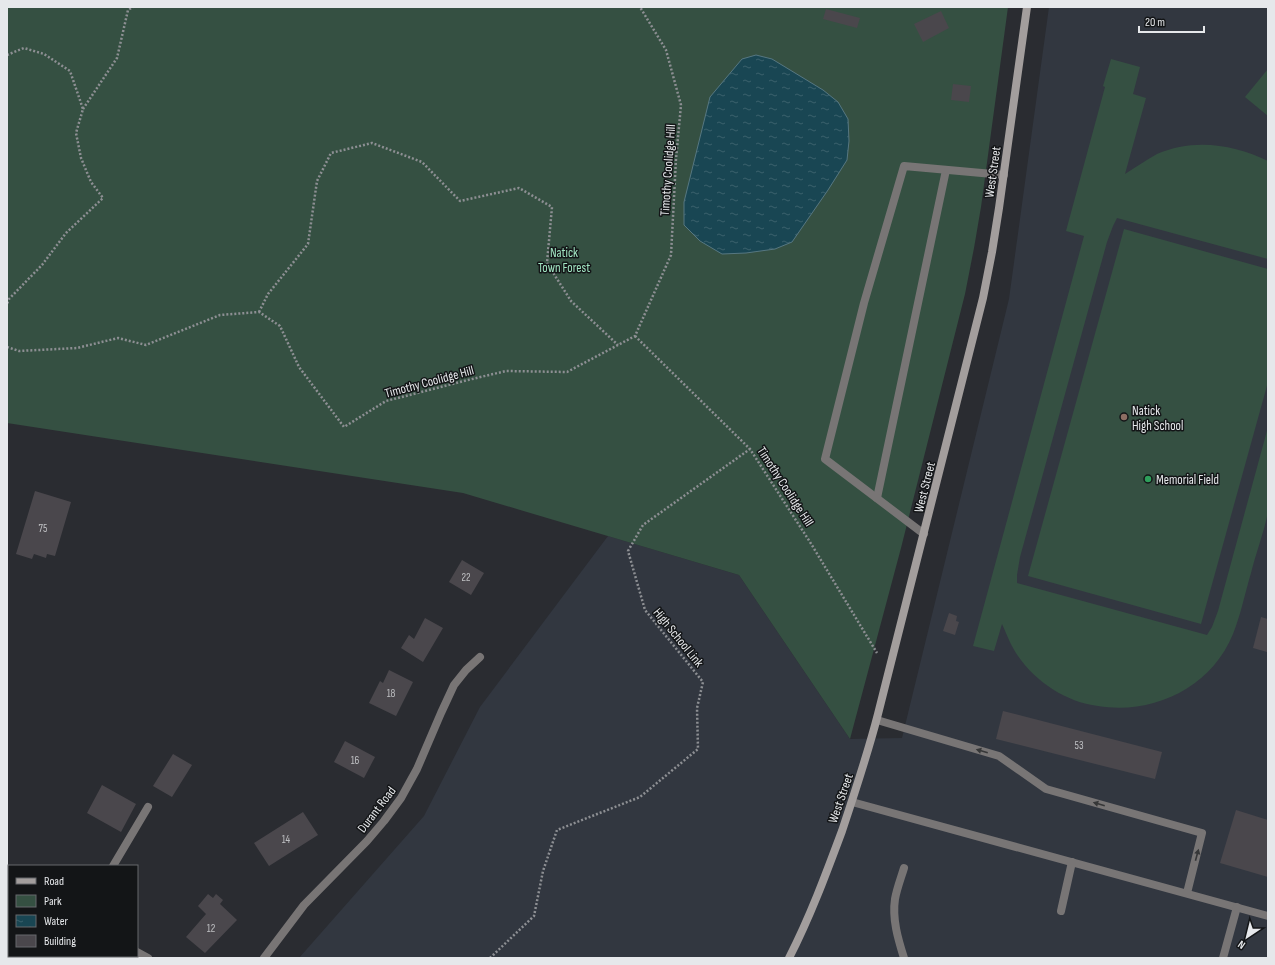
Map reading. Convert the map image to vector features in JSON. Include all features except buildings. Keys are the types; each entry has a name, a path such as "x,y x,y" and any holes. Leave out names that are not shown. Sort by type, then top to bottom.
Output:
{"street":[{"name":"West Street","path":"789,958 821,885 852,802 877,720 924,534 983,298 992,252 1027,7"},
{"path":"924,534 825,459 864,303 904,166 1004,175"},
{"path":"876,498 946,170"},
{"name":"Durant Road","path":"264,958 304,904 367,842 401,798 417,769 454,685 466,670 480,657"},
{"path":"877,720 999,756 1046,789 1202,833 1187,893"},
{"path":"852,802 1268,916"},
{"path":"114,865 148,807"},
{"path":"1061,912 1072,862"},
{"path":"904,868 895,899 894,914 904,958"},
{"path":"1223,958 1237,907"},
{"path":"138,953 148,958"}],"path":[{"path":"7,304 9,299 42,265 66,233 103,198 92,182 81,158 76,133 83,109 117,58 128,10 133,7"},
{"name":"Timothy Coolidge Hill","path":"259,312 280,326 299,367 344,427 386,401 506,371 567,372 635,336 672,255 676,159 681,105 666,50 640,7"},
{"path":"7,55 24,48 44,54 70,71 83,109"},
{"path":"7,346 19,351 77,348 118,338 146,345 220,315 259,312 268,294 308,244 317,181 331,153 372,143 422,162 460,201 519,188 552,207 547,263 571,301 618,345"},
{"name":"Timothy Coolidge Hill","path":"635,336 750,448 810,542 889,672"},
{"name":"High School Link","path":"490,958 534,916 543,871 556,830 640,797 698,749 697,708 703,682 645,610 628,551 643,525 750,448"}],"shaded area":[{"name":"Natick High School","path":"1049,7 1268,7 1268,958 299,958 424,816 480,707 608,536 739,575 850,739 902,738 1009,299"}],"green space":[{"name":"Natick Town Forest","path":"7,7 1008,7 981,207 965,294 901,548 850,739 739,575 463,493 7,423"},
{"path":"1111,59 1140,67 1133,94 1146,98 1125,174 1157,154 1185,146 1213,145 1227,147 1241,150 1268,161 1268,259 1117,218 1107,242 1020,557 1017,583 1207,635 1212,627 1218,611 1268,427 1268,512 1238,619 1233,634 1223,653 1210,669 1195,683 1178,694 1139,706 1119,708 1086,704 1063,695 1043,682 1018,656 1002,624 994,651 973,646 1084,236 1066,231 1105,87 1103,86"},
{"path":"1268,69 1268,116 1245,97"},
{"name":"Memorial Field","path":"1124,229 1268,269 1268,382 1201,624 1028,576"}],"water":[{"path":"756,55 772,59 823,90 838,102 848,119 849,141 847,160 792,242 775,249 746,253 722,254 700,241 684,225 684,202 710,97 742,59"}],"place":[{"name":"Natick High School","path":"1124,417"},
{"name":"Memorial Field","path":"1148,479"}]}
